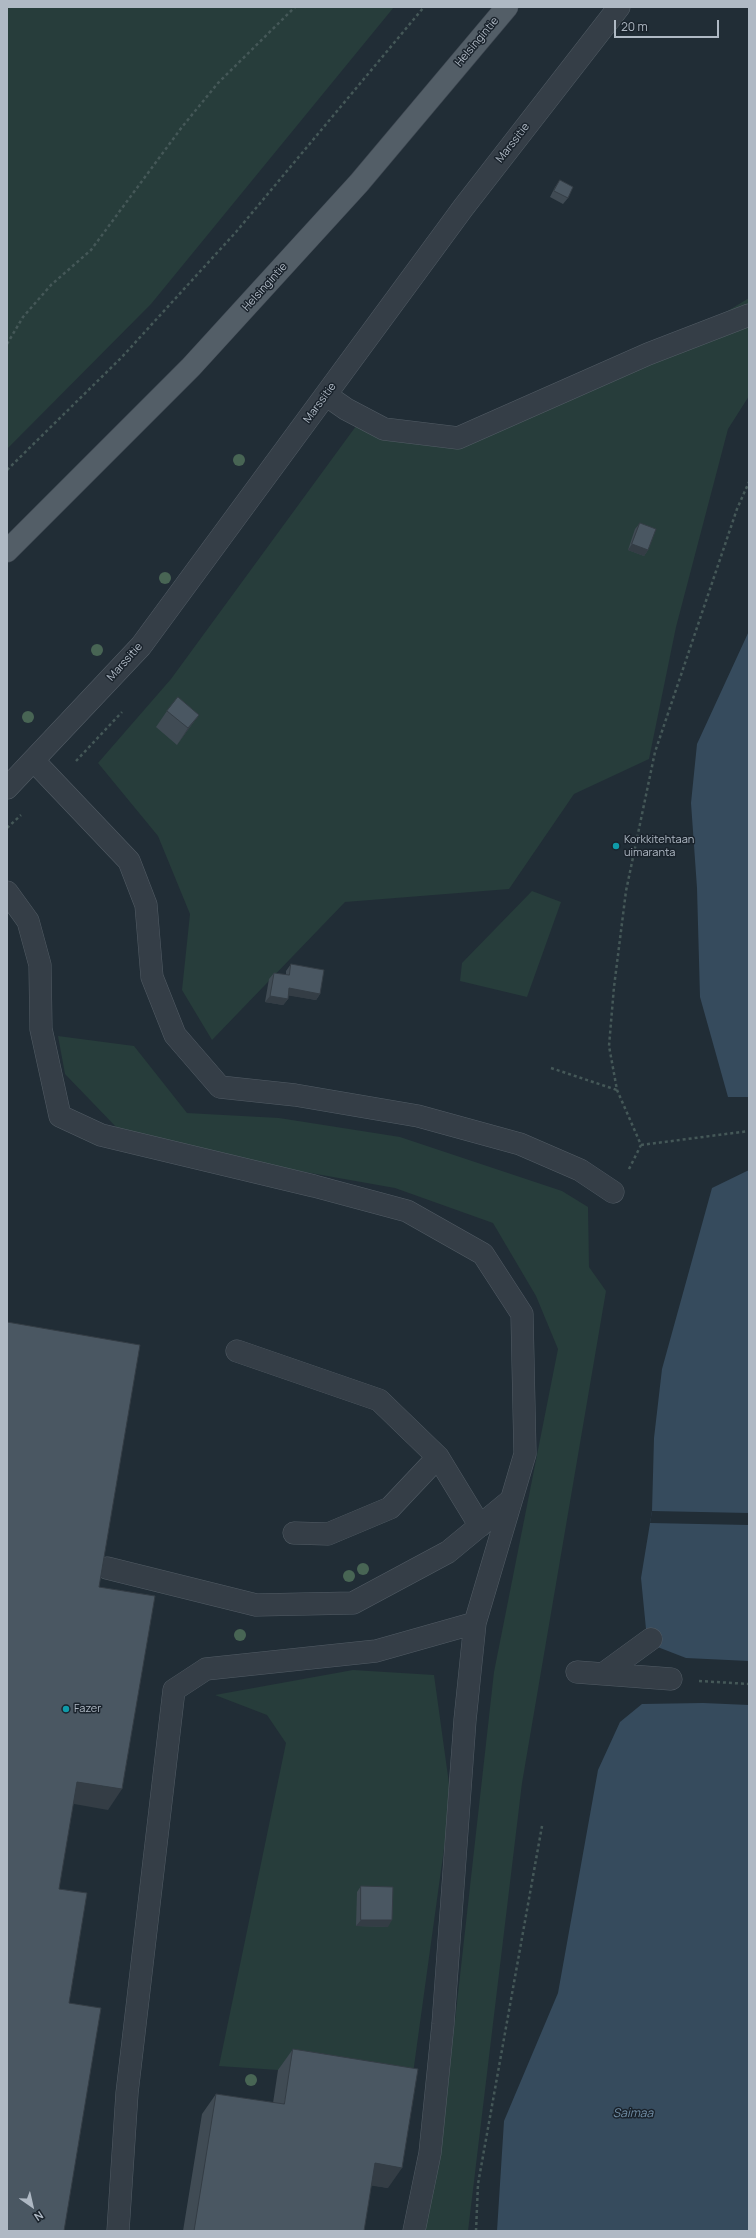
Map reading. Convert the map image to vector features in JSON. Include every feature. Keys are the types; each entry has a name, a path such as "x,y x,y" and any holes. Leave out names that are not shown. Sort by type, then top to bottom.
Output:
{"main road":[{"name":"Helsingintie","path":"7,551 191,368 359,183 507,7"}],"street":[{"name":"Marssitie","path":"7,788 141,646 463,208 619,7"},
{"path":"326,395 346,409 384,429 458,438 648,354 749,315"},
{"path":"34,761 129,861 146,905 152,977 175,1035 220,1087 295,1095 418,1116 520,1144 580,1170 613,1192"},
{"path":"7,892 28,921 40,965 41,1029 60,1116 102,1136 314,1186 407,1212 483,1254 522,1314 525,1454 475,1624 465,1720 442,2032 430,2153 414,2231"},
{"path":"237,1351 379,1400 438,1457 480,1526"},
{"path":"294,1533 328,1534 390,1508 438,1457"},
{"path":"107,1568 256,1605 353,1603 448,1552 511,1500"},
{"path":"118,2231 127,2093 174,1690 206,1669 376,1652 475,1624"},
{"path":"603,1674 651,1639"},
{"path":"577,1672 671,1679"}],"path":[{"path":"7,344 22,317 51,285 91,250 182,127 218,83 295,7"},
{"path":"7,470 122,357 236,232 424,7"},
{"path":"613,1192 630,1168 641,1145 617,1090 609,1046 614,987 626,891 655,752 737,509 749,482"},
{"path":"551,1068 617,1090"},
{"path":"641,1145 749,1131"},
{"path":"671,1679 749,1684"},
{"path":"476,2231 478,2184 542,1826"}],"green space":[{"path":"7,7 394,7 151,304 7,449"},
{"path":"749,298 749,396 728,429 676,627 649,759 574,794 509,889 345,902 212,1040 182,990 190,914 158,836 98,763 171,679 359,422 459,442 650,358"},
{"path":"532,891 561,902 527,997 460,981 462,963"},
{"path":"58,1036 134,1046 187,1113 279,1118 400,1137 562,1191 588,1207 589,1267 606,1291 522,1783 468,2231 424,2231 447,2092 494,1672 558,1349 536,1296 493,1223 395,1188 215,1156 118,1129 65,1074"},
{"path":"353,1670 434,1675 451,1798 411,2088 278,2070 219,2066 286,1743 267,1715 215,1695"}],"water":[{"path":"749,631 749,1097 728,1097 700,997 697,888 691,803 697,744"},
{"path":"749,1170 749,1661 686,1658 655,1646 646,1629 641,1578 652,1511 654,1438 662,1369 712,1188"},
{"name":"Saimaa","path":"703,1703 749,1705 749,2231 497,2231 504,2121 558,1993 598,1770 620,1722 642,1704"}],"pier":[{"path":"652,1511 749,1513 749,1525 650,1523"}],"building":[{"path":"560,180 573,187 568,198 554,191"},
{"path":"640,523 656,529 648,550 632,544"},
{"path":"178,697 199,715 188,728 167,711"},
{"path":"291,964 324,970 320,994 289,988 288,999 270,996 274,973 289,975"},
{"name":"Fazer","path":"7,1322 140,1345 99,1587 155,1596 122,1789 77,1782 59,1889 87,1893 69,2003 101,2008 64,2231 7,2231"},
{"path":"361,1886 393,1887 392,1920 361,1920"},
{"path":"293,2049 418,2069 402,2168 375,2163 364,2231 194,2231 216,2094 284,2104"}],"place":[{"name":"Korkkitehtaan uimaranta","path":"616,846"},
{"name":"Fazer","path":"66,1709"}]}
